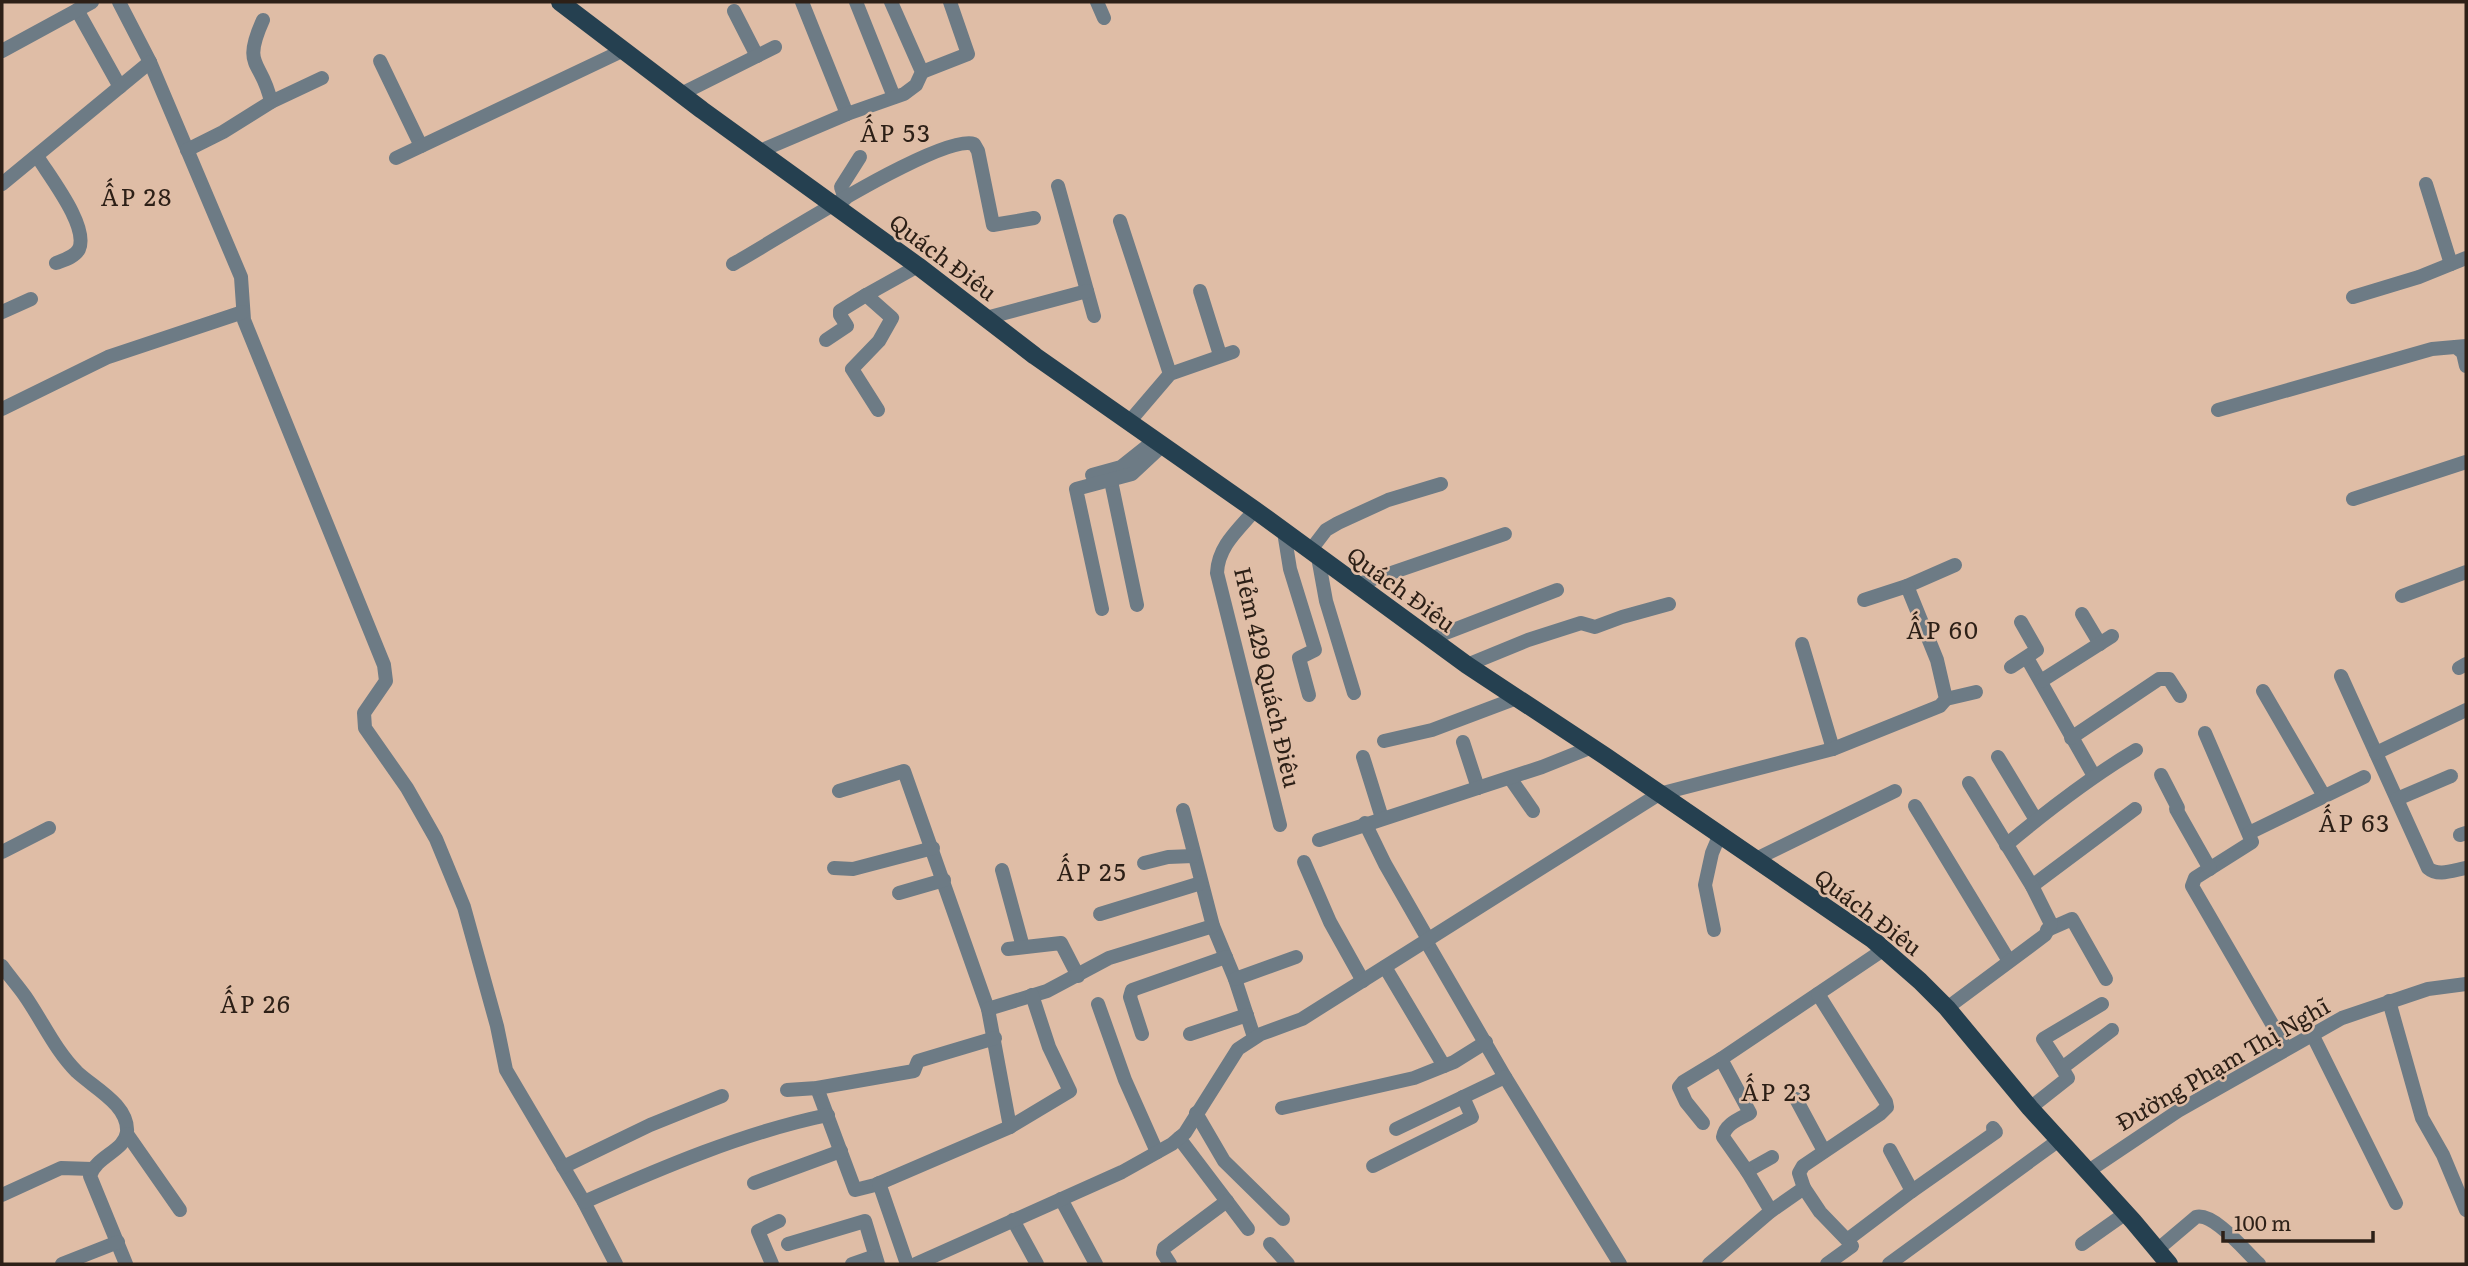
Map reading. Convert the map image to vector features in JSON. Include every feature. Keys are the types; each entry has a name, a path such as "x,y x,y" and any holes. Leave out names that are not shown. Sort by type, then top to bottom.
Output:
{"main road":[{"name":"Quách Điêu","path":"559,2 761,151 840,202 1035,356 1255,510 1430,639 1872,939 1947,1008 2030,1108 2169,1264"}],"street":[{"path":"2,51 92,2"},
{"path":"120,2 150,62 241,277 244,320 384,665 386,681 364,713 365,728 407,788 436,839 464,906 506,1070 584,1202 616,1264"},
{"path":"803,2 846,114"},
{"path":"856,2 894,97"},
{"path":"761,151 914,88 922,72 891,2"},
{"path":"922,72 968,54 950,2"},
{"path":"1097,2 1104,18"},
{"path":"77,10 120,87"},
{"path":"734,11 757,56"},
{"path":"263,20 253,43 253,63 267,85 271,102"},
{"path":"681,94 775,47"},
{"path":"396,158 624,50"},
{"path":"380,61 421,146"},
{"path":"2,184 150,62"},
{"path":"187,150 223,132 271,102 322,78"},
{"path":"733,264 937,150 968,142 974,144 978,151 993,225 1034,219"},
{"path":"37,156 68,205 79,229 78,249 71,256 56,263"},
{"path":"840,202 841,187 860,157"},
{"path":"2426,184 2451,264"},
{"path":"1058,186 1094,316"},
{"path":"1120,221 1170,373"},
{"path":"2353,298 2466,258"},
{"path":"826,340 847,326 840,311 918,266"},
{"path":"986,318 1087,291"},
{"path":"1129,422 1170,373 1227,354 1200,291"},
{"path":"866,295 892,318 879,341 852,369 878,410"},
{"path":"2,312 31,299"},
{"path":"3,405 108,357 243,312"},
{"path":"2218,410 2432,349 2461,346 2466,366"},
{"path":"1092,475 1122,467 1158,443"},
{"path":"1102,609 1076,489 1132,474 1158,443"},
{"path":"2353,499 2466,462"},
{"path":"1111,481 1137,605"},
{"path":"1354,693 1314,554 1326,530 1338,523 1388,500 1441,484"},
{"name":"Hẻm 429 Quách Điêu","path":"1255,510 1222,551 1217,573 1280,825"},
{"path":"1284,532 1290,569 1315,650 1299,658 1310,695"},
{"path":"1356,585 1504,534"},
{"path":"1864,600 1907,586 1955,565"},
{"path":"2402,596 2466,572"},
{"path":"1907,586 1937,660 1946,699"},
{"path":"1430,639 1557,590"},
{"path":"1467,665 1528,640 1581,623 1595,627 1669,604"},
{"path":"2041,681 2106,640 2082,614"},
{"path":"2011,667 2027,658 2037,648 2021,622"},
{"path":"1802,644 1833,749"},
{"path":"2027,658 2094,776"},
{"path":"2341,676 2428,869 2433,873 2442,873 2466,868"},
{"path":"2071,738 2159,679 2169,679 2180,696"},
{"path":"2263,691 2324,796"},
{"path":"916,1264 1122,1172 1157,1152 1179,1138 1238,1049 1254,1037 1301,1018 1363,981 1659,794 1833,749 1940,706 1946,699 1976,692"},
{"path":"1384,741 1432,730 1517,698"},
{"path":"2376,753 2466,710"},
{"path":"2205,733 2252,840 2251,844 2195,878 2192,886 2286,1048"},
{"path":"1463,742 1478,788"},
{"path":"1319,840 1510,778 1592,747"},
{"path":"2006,845 2094,776 2136,750"},
{"path":"1363,757 1382,818"},
{"path":"1998,757 2036,820"},
{"path":"839,791 904,771 988,1009 1010,1127"},
{"path":"2161,775 2178,808 2176,809 2210,869"},
{"path":"2397,799 2451,776"},
{"path":"2249,833 2364,777"},
{"path":"1510,778 1533,811"},
{"path":"1947,1008 2045,935 2051,924 2032,886 1969,783"},
{"path":"1756,859 1895,791"},
{"path":"1914,806 2009,961"},
{"path":"2032,886 2135,809"},
{"path":"1183,810 1213,926 1235,979 1254,1037"},
{"path":"1365,823 1385,864 1505,1077 1618,1261 1602,1264"},
{"path":"2,852 49,828"},
{"path":"1714,930 1705,885 1712,853 1720,834"},
{"path":"834,868 853,869 933,848"},
{"path":"1144,863 1194,856"},
{"path":"1304,862 1330,922 1363,981"},
{"path":"1002,870 1016,948 1061,943 1078,975"},
{"path":"899,893 944,880"},
{"path":"1100,914 1201,883"},
{"path":"2047,930 2072,919 2106,979"},
{"path":"988,1009 1047,991 1110,958 1213,926"},
{"path":"1703,1123 1686,1102 1679,1087 1683,1082 1883,950"},
{"path":"1142,1034 1130,997 1132,990 1226,957"},
{"path":"1235,979 1296,957"},
{"path":"2,966 26,997 60,1053 114,1103 123,1115 127,1134 180,1210"},
{"path":"1385,967 1444,1066"},
{"name":"Đường Phạm Thị Nghĩ","path":"2087,1172 2178,1111 2342,1018 2428,989 2466,984"},
{"path":"1818,994 1887,1104 1880,1114 1824,1151 1800,1171 1799,1178 1820,1212 1847,1240 1996,1132 1993,1128"},
{"path":"817,1087 855,1191 1010,1127 1070,1091 1049,1048 1032,995"},
{"path":"2389,1001 2422,1118 2443,1155 2466,1210"},
{"path":"1098,1004 1125,1080 1157,1152"},
{"path":"2030,1108 2068,1078 2043,1039 2102,1004"},
{"path":"1190,1034 1247,1015"},
{"path":"2062,1068 2112,1030"},
{"path":"2312,1034 2396,1203"},
{"path":"787,1090 914,1071 918,1061 995,1038"},
{"path":"1282,1108 1414,1078 1444,1066 1486,1042"},
{"path":"1721,1059 1751,1113 1724,1130 1723,1137 1771,1211"},
{"path":"1396,1129 1505,1077"},
{"path":"563,1167 650,1125 722,1097"},
{"path":"1373,1166 1472,1116 1462,1097"},
{"path":"1796,1099 1824,1151"},
{"path":"1196,1113 1224,1161 1283,1219"},
{"path":"584,1202 784,1124 828,1115"},
{"path":"126,1264 90,1176 95,1164 118,1147 127,1134"},
{"path":"1179,1138 1248,1229"},
{"path":"1889,1264 2059,1140"},
{"path":"1890,1150 1912,1191"},
{"path":"754,1183 841,1151"},
{"path":"1747,1171 1772,1157"},
{"path":"2,1195 61,1168 92,1169"},
{"path":"879,1183 907,1264"},
{"path":"1709,1264 1771,1211 1804,1188"},
{"path":"1061,1199 1096,1264"},
{"path":"1170,1264 1163,1253 1164,1248 1227,1201"},
{"path":"2082,1244 2126,1213"},
{"path":"2157,1250 2201,1215 2215,1222 2259,1264"},
{"path":"1013,1220 1037,1264"},
{"path":"788,1244 865,1221 877,1260 852,1264"},
{"path":"772,1264 758,1231 779,1222"},
{"path":"62,1264 118,1242"},
{"path":"1270,1244 1288,1264"},
{"path":"1827,1264 1852,1246"}],"district":[{"name":"ẤP 53","path":"896,131"},
{"name":"ẤP 28","path":"137,195"},
{"name":"ẤP 60","path":"1943,628"},
{"name":"ẤP 63","path":"2355,821"},
{"name":"ẤP 25","path":"1092,870"},
{"name":"ẤP 26","path":"256,1002"},
{"name":"ẤP 23","path":"1777,1090"}]}
